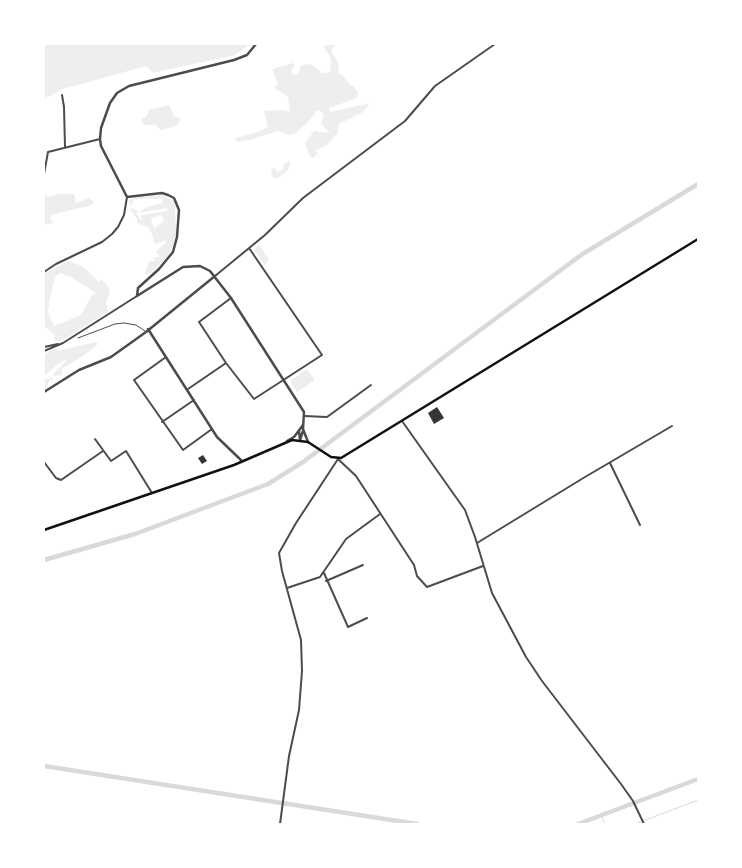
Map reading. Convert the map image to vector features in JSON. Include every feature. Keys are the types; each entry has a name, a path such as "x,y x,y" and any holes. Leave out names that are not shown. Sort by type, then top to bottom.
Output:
{"main road":[{"path":"44,530 242,462 286,442 300,440 308,442 331,457 338,459 698,239"}],"street":[{"path":"44,272 56,264 102,242 118,227 124,215 127,197 104,152 100,139 101,128 110,103 122,90 135,83 234,60 247,55 256,44"},
{"path":"44,392 79,370 111,357 147,330 249,248 303,198 405,121 435,86 495,44"},
{"path":"62,95 64,107 65,147"},
{"path":"44,174 48,152 100,139"},
{"path":"127,197 162,193 168,194 174,198 179,210 177,237 172,252 160,269 138,288 137,296"},
{"path":"231,298 200,322 226,363 254,399 322,355 249,248"},
{"path":"44,351 63,343 183,267 203,267 215,276 231,298 304,416 300,440"},
{"path":"147,330 222,443 242,462"},
{"path":"44,347 63,343"},
{"path":"166,357 134,380 183,450 212,429"},
{"path":"188,390 226,363"},
{"path":"304,416 326,417 371,385"},
{"path":"162,422 194,400"},
{"path":"402,421 465,510 477,543 492,593 526,657 546,687 621,784 636,806 644,824"},
{"path":"477,543 672,426"},
{"path":"286,442 294,437 301,429"},
{"path":"301,429 308,442"},
{"path":"95,440 111,461 126,451 152,494"},
{"path":"44,462 56,478 61,480 103,450"},
{"path":"280,823 289,756 299,710 302,671 301,640 280,564 279,553 338,459 356,476 414,565 416,576 428,587 483,566"},
{"path":"610,463 640,525"},
{"path":"287,588 320,577 346,539 380,514"},
{"path":"326,581 363,566"},
{"path":"324,573 326,581 348,627 367,618"}],"lane":[{"path":"78,338 124,322 147,330"}],"shaded area":[{"path":"44,44 250,44 235,55 153,73 146,66 63,89 46,98 44,107"},
{"path":"339,44 334,46 331,52 338,62 339,74 344,76 358,93 357,98 329,108 330,112 370,103 363,112 339,124 338,133 326,146 315,150 318,154 313,158 309,155 305,143 314,131 330,133 321,124 324,116 320,110 316,111 311,119 296,133 290,135 277,131 253,139 238,142 235,140 235,138 255,133 268,127 264,111 284,110 290,112 288,97 274,88 278,83 272,69 293,63 295,65 291,70 293,75 299,73 300,66 306,64 313,65 322,73 330,72 330,56 324,45"},
{"path":"169,105 174,116 180,118 176,126 161,130 156,125 144,125 141,120 147,116 149,110"},
{"path":"289,161 291,164 287,171 278,178 274,178 271,175 272,168 275,168 277,172 284,169 283,165"},
{"path":"44,193 48,197 58,194 74,194 76,203 88,198 94,202 92,205 51,215 50,218 53,223 44,225"},
{"path":"161,195 173,200 175,203 176,234 173,246 167,257 151,273 146,275 145,273 149,262 156,260 153,258 159,257 156,251 166,243 166,240 156,244 148,227 137,223 137,219 130,210 133,208 139,212 147,207 163,203 161,199 138,199 134,200 130,206 129,200","holes":["168,208 166,211 140,216 143,220 141,220 136,213","158,215 162,216 164,221 156,227 155,230 151,221 153,217 155,218"]},
{"path":"259,245 269,259 265,265 255,251 255,248"},
{"path":"68,261 82,266 99,282 102,279 109,288 110,293 106,302 108,312 63,340 55,342 54,334 44,326 44,274","holes":["60,273 69,276 96,293 92,295 81,315 54,326 48,312 55,277"]},
{"path":"96,342 98,344 83,356 62,369 62,375 54,376 53,374 69,358 58,364 44,376 44,354 57,348 57,351"},
{"path":"307,369 315,380 297,392 290,381"},
{"path":"44,376 45,379 54,379 48,382 48,387 44,391"}],"building":[{"path":"437,407 444,418 434,424 428,413"},
{"path":"203,455 207,461 202,464 198,458"}],"waterway":[{"path":"44,560 135,534 268,484 303,462 581,255 698,184"},
{"path":"44,766 417,824"},
{"path":"578,824 698,779"},
{"path":"635,824 698,800"},
{"path":"601,815 605,824"}]}
